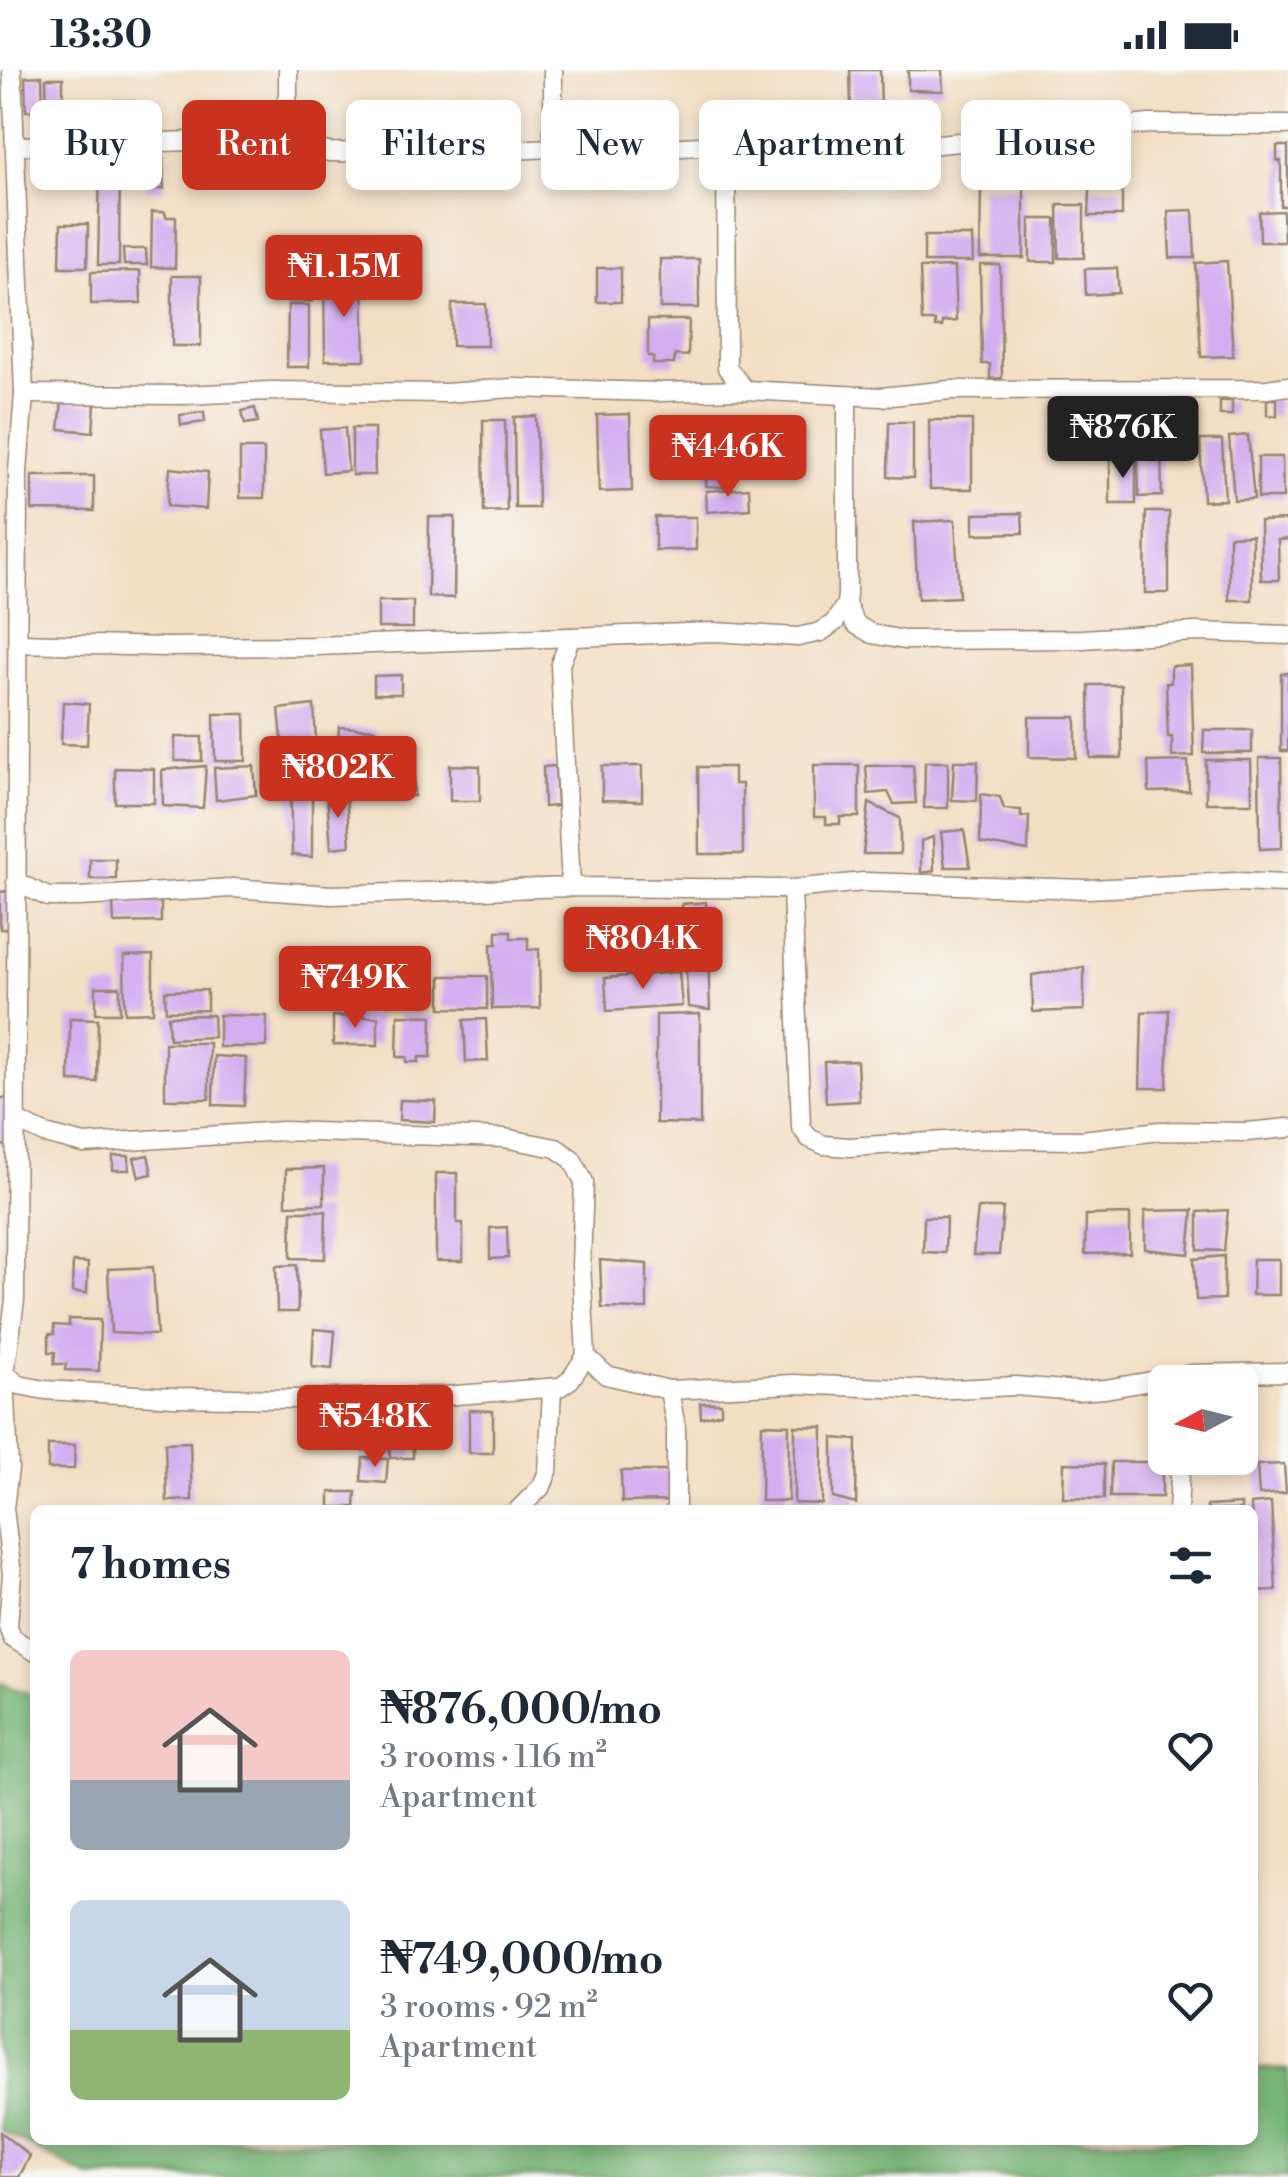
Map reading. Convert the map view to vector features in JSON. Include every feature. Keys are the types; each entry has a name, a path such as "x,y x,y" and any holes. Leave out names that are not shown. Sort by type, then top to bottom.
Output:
{"street":[{"path":"12,70 16,146 8,220 24,394 9,471 20,643 17,1121 8,1231 15,1300 5,1373 9,1468 4,1508 12,1574 8,1626 12,1638 30,1649"},
{"path":"286,100 288,70"},
{"path":"554,70 554,100"},
{"path":"941,144 1149,124 1288,124"},
{"path":"16,146 182,143"},
{"path":"326,151 438,153 541,149"},
{"path":"712,390 727,368 726,190"},
{"path":"727,368 745,390"},
{"path":"24,394 446,393 512,388 745,390 881,397 950,390 1267,390 1288,386"},
{"path":"847,396 846,604 855,624 872,634 904,640 1082,639 1195,632 1288,635"},
{"path":"20,643 316,646 716,632 798,637 822,632 835,622 846,604"},
{"path":"570,887 560,664 571,638"},
{"path":"16,882 48,897 232,888 332,895 570,887 792,889 864,882 1088,889 1236,882 1288,884"},
{"path":"792,889 801,1126 809,1138 824,1145 849,1146 916,1141 1082,1140 1160,1131 1247,1132 1288,1128"},
{"path":"5,1373 19,1384 45,1390 295,1400 552,1389 570,1380 586,1356 581,1264 584,1182 572,1159 556,1148 504,1138 282,1131 84,1144 45,1134 17,1121"},
{"path":"586,1356 606,1375 670,1390 794,1384 930,1390 1016,1386 1077,1391 1148,1384"},
{"path":"1258,1374 1288,1372"},
{"path":"523,1505 542,1486 548,1472 552,1389"},
{"path":"670,1390 676,1428 676,1505"},
{"path":"1178,1505 1180,1475"}],"green space":[{"path":"0,1683 30,1694 30,2145 1258,2145 1258,2068 1288,2070 1288,2177 88,2177 0,2130"}],"building":[{"path":"850,70 880,70 881,100 851,100"},
{"path":"908,70 942,70 943,91 908,90"},
{"path":"42,76 43,100 30,100 30,111 26,111 25,77"},
{"path":"46,78 63,78 63,98 47,100"},
{"path":"1277,146 1288,146 1288,206 1281,206"},
{"path":"99,190 120,190 119,265 98,265"},
{"path":"981,190 1024,190 1024,258 980,258"},
{"path":"1090,190 1122,190 1122,216 1089,216"},
{"path":"1058,205 1084,205 1084,258 1059,258"},
{"path":"1193,210 1195,258 1170,258 1168,211"},
{"path":"1283,211 1284,242 1260,242 1259,212"},
{"path":"152,212 176,217 175,268 151,267"},
{"path":"1030,219 1056,219 1056,262 1030,262"},
{"path":"61,224 88,224 87,267 60,267"},
{"path":"924,236 972,236 973,262 924,262"},
{"path":"123,249 146,249 147,265 124,265"},
{"path":"660,259 699,259 699,308 660,308"},
{"path":"1227,261 1233,356 1201,357 1196,263"},
{"path":"980,265 1000,265 1002,378 990,379 990,364 982,364"},
{"path":"289,267 313,268 312,301 288,301"},
{"path":"954,267 956,321 935,327 935,321 922,321 920,268"},
{"path":"597,268 621,268 621,302 597,302"},
{"path":"1117,268 1119,293 1086,295 1085,269"},
{"path":"140,271 141,303 91,304 91,272"},
{"path":"172,276 201,276 201,346 172,346"},
{"path":"363,280 365,360 325,360 324,281"},
{"path":"452,304 486,304 487,346 452,346"},
{"path":"288,305 309,305 309,367 287,367"},
{"path":"648,320 689,320 688,356 675,355 674,364 653,364 653,357 648,356"},
{"path":"1267,399 1277,399 1277,416 1267,415"},
{"path":"62,401 95,404 93,432 59,429"},
{"path":"1220,401 1232,401 1232,415 1220,415"},
{"path":"255,408 258,422 245,424 242,411"},
{"path":"204,412 205,422 181,425 180,415"},
{"path":"630,414 632,491 599,492 597,415"},
{"path":"536,416 538,508 515,508 514,417"},
{"path":"483,420 505,420 507,511 484,512"},
{"path":"929,420 972,420 972,489 930,489"},
{"path":"889,422 913,422 913,478 888,477"},
{"path":"345,428 348,471 323,473 320,430"},
{"path":"352,428 374,428 375,475 352,475"},
{"path":"1248,435 1254,499 1234,500 1229,437"},
{"path":"707,437 728,437 726,487 706,486"},
{"path":"1200,440 1222,440 1225,500 1203,501"},
{"path":"240,449 264,449 264,498 240,498"},
{"path":"1161,454 1162,496 1139,497 1138,455"},
{"path":"1258,457 1282,457 1283,498 1258,498"},
{"path":"1110,459 1136,459 1136,504 1110,504"},
{"path":"170,468 208,472 206,509 167,506"},
{"path":"32,476 94,476 94,511 32,510"},
{"path":"749,488 750,509 707,512 706,491"},
{"path":"1146,512 1169,512 1169,593 1145,593"},
{"path":"1022,513 1023,533 974,534 974,514"},
{"path":"429,517 455,517 454,598 428,597"},
{"path":"655,517 696,517 696,550 655,550"},
{"path":"955,520 959,597 918,599 914,522"},
{"path":"1288,520 1288,539 1278,540 1279,580 1261,580 1260,521"},
{"path":"1252,535 1252,600 1229,600 1229,536"},
{"path":"378,601 413,601 413,628 378,628"},
{"path":"1191,665 1194,756 1172,757 1166,683 1171,683 1171,666"},
{"path":"1288,673 1288,751 1281,751 1281,674"},
{"path":"401,675 401,694 374,694 374,676"},
{"path":"1089,685 1121,685 1122,758 1090,758"},
{"path":"63,702 89,704 87,745 61,744"},
{"path":"314,705 317,760 284,759 279,709"},
{"path":"214,714 245,714 246,761 215,761"},
{"path":"1029,717 1076,717 1076,758 1029,757"},
{"path":"339,727 376,729 375,760 337,758"},
{"path":"1204,730 1252,730 1252,753 1203,753"},
{"path":"175,737 202,737 202,761 175,761"},
{"path":"1259,758 1281,758 1282,848 1260,849"},
{"path":"1206,760 1251,760 1252,803 1206,803"},
{"path":"954,761 978,761 977,801 952,800"},
{"path":"1188,761 1189,791 1149,792 1148,762"},
{"path":"925,762 948,762 948,808 924,808"},
{"path":"450,765 480,766 480,801 450,801"},
{"path":"814,765 859,765 859,817 840,817 840,824 826,824 826,817 814,817"},
{"path":"913,765 916,803 894,804 888,792 868,794 866,766"},
{"path":"206,766 203,808 163,806 162,770"},
{"path":"254,766 256,795 216,800 214,768"},
{"path":"555,766 557,806 544,807 543,767"},
{"path":"602,766 642,766 642,801 602,800"},
{"path":"414,767 414,796 380,796 379,768"},
{"path":"698,767 734,767 734,784 742,784 743,854 699,854"},
{"path":"115,768 154,769 154,803 115,803"},
{"path":"312,784 312,857 292,855 290,786"},
{"path":"346,794 350,846 331,848 327,796"},
{"path":"981,794 1000,797 1004,809 1021,810 1021,817 1029,816 1028,851 980,843"},
{"path":"869,803 900,818 900,854 863,854"},
{"path":"964,830 970,867 945,867 941,832"},
{"path":"933,837 934,871 921,873 921,841"},
{"path":"90,859 116,859 116,879 90,879"},
{"path":"7,891 7,929 0,929 0,892"},
{"path":"161,902 161,922 114,923 113,903"},
{"path":"706,902 710,1010 688,1007 682,904"},
{"path":"625,914 656,918 657,934 673,933 674,963 608,966 606,920 625,919"},
{"path":"497,931 511,931 511,938 528,938 528,950 539,949 540,1008 492,1009 491,944 497,944"},
{"path":"153,955 153,1012 125,1013 124,956"},
{"path":"1084,967 1084,1010 1033,1012 1032,975"},
{"path":"679,972 682,1006 607,1011 605,978"},
{"path":"441,976 487,976 487,1009 441,1008"},
{"path":"96,987 120,987 120,1013 96,1013"},
{"path":"207,990 207,1010 166,1011 165,991"},
{"path":"1169,1010 1167,1088 1140,1088 1142,1012"},
{"path":"700,1014 700,1124 656,1123 656,1015"},
{"path":"213,1015 214,1037 169,1039 168,1016"},
{"path":"219,1015 267,1016 266,1047 219,1047"},
{"path":"398,1015 432,1016 431,1057 407,1062 407,1057 397,1057"},
{"path":"333,1016 378,1017 378,1045 333,1045"},
{"path":"70,1018 98,1019 97,1082 69,1081"},
{"path":"486,1019 488,1061 466,1062 464,1020"},
{"path":"165,1043 209,1043 209,1099 165,1099"},
{"path":"214,1056 246,1058 244,1106 213,1105"},
{"path":"857,1061 859,1101 826,1103 824,1062"},
{"path":"0,1098 11,1098 9,1146 0,1145"},
{"path":"400,1100 436,1101 435,1122 399,1120"},
{"path":"148,1155 152,1174 139,1177 134,1158"},
{"path":"113,1156 129,1156 129,1170 113,1170"},
{"path":"324,1168 324,1204 286,1205 286,1169"},
{"path":"436,1173 457,1173 457,1223 463,1223 463,1261 436,1261"},
{"path":"978,1208 1003,1208 999,1255 973,1255"},
{"path":"1193,1210 1189,1254 1145,1249 1145,1211"},
{"path":"1228,1210 1224,1251 1198,1250 1198,1212"},
{"path":"292,1211 326,1211 325,1259 291,1258"},
{"path":"1130,1214 1130,1253 1085,1254 1086,1215"},
{"path":"924,1217 946,1217 945,1253 923,1252"},
{"path":"507,1227 508,1258 490,1259 490,1228"},
{"path":"1224,1256 1224,1299 1196,1300 1194,1259"},
{"path":"1253,1259 1279,1259 1279,1295 1252,1295"},
{"path":"600,1260 647,1264 647,1309 602,1308"},
{"path":"73,1262 88,1263 87,1293 72,1292"},
{"path":"297,1265 298,1312 277,1312 276,1266"},
{"path":"153,1267 157,1335 111,1333 108,1269"},
{"path":"69,1319 100,1320 99,1371 65,1370 66,1364 54,1364 49,1334 54,1334 54,1325 69,1326"},
{"path":"314,1329 335,1331 332,1369 312,1367"},
{"path":"700,1403 721,1403 721,1413 701,1418"},
{"path":"469,1410 493,1411 493,1453 469,1453"},
{"path":"390,1414 413,1414 413,1458 390,1458"},
{"path":"360,1421 374,1421 374,1450 361,1450"},
{"path":"762,1424 789,1425 788,1501 761,1501"},
{"path":"795,1426 823,1427 822,1504 794,1503"},
{"path":"833,1438 857,1440 856,1504 833,1498"},
{"path":"190,1442 192,1500 167,1501 165,1443"},
{"path":"48,1445 75,1445 74,1469 48,1469"},
{"path":"363,1458 388,1459 386,1483 361,1481"},
{"path":"1111,1462 1148,1462 1148,1475 1162,1475 1162,1497 1110,1497"},
{"path":"1064,1463 1104,1464 1104,1499 1063,1498"},
{"path":"1284,1464 1286,1493 1259,1495 1258,1465"},
{"path":"621,1471 671,1471 671,1501 622,1502"},
{"path":"330,1492 356,1492 355,1505 330,1505"},
{"path":"1271,1502 1276,1590 1258,1591 1258,1505 1251,1504"},
{"path":"0,2132 30,2156 19,2177 0,2177"}]}
